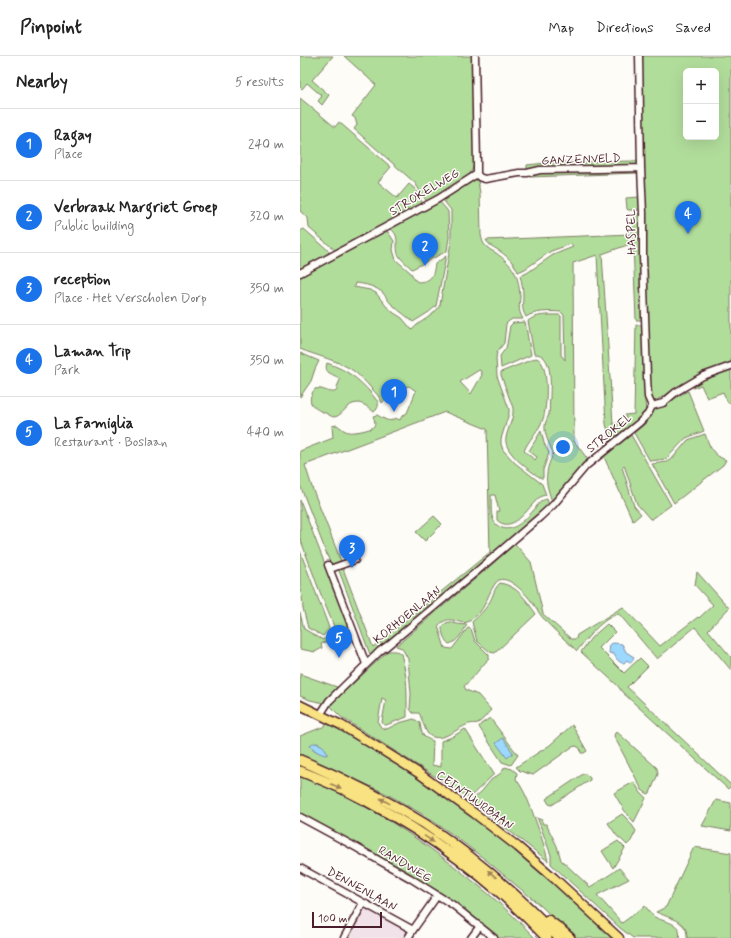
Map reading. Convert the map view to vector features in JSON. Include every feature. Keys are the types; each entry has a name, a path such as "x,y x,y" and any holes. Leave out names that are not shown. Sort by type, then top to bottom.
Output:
{"highway":[{"path":"300,760 363,789 418,820 457,847 570,938"},
{"path":"300,771 344,789 396,818 452,854 478,874 526,916 547,938"},
{"path":"522,900 559,938"},
{"path":"526,916 543,938"}],"main road":[{"name":"CEINTUURBAAN","path":"300,705 341,725 382,750 417,772 474,813 518,847 554,878 619,938"}],"street":[{"name":"STROKELWEG","path":"300,273 438,199 477,174 475,56"},
{"name":"HASPEL","path":"639,56 640,168 643,213 648,397 652,406"},
{"name":"GANZENVELD","path":"477,174 478,177 485,179 540,170 640,168"},
{"name":"STROKEL","path":"515,539 553,505 586,466 639,423 648,414 652,406 663,403 676,392 703,376 731,366"},
{"name":"KORHOENLAAN","path":"320,715 326,705 380,651 441,602 515,539"},
{"path":"355,560 329,567 366,664"},
{"name":"RANDWEG","path":"300,817 410,878 453,905 494,938"},
{"name":"DENNENLAAN","path":"300,868 413,930"},
{"path":"408,938 437,896"},
{"path":"344,938 363,903"},
{"path":"471,938 480,926"}],"shaded area":[{"path":"364,909 408,932 408,935 406,938 348,938"}],"green space":[{"path":"300,56 333,56 312,80 329,95 322,105 318,101 322,96 307,83 302,89 300,87"},
{"path":"344,56 474,56 474,162 472,170 468,176 451,189 427,202 415,183 354,129 357,125 355,118 352,116 376,85"},
{"path":"640,56 731,56 731,364 686,384 655,401 650,397"},
{"path":"300,98 335,127 339,122 391,167 378,182 397,198 409,184 415,189 423,204 336,251 309,228 308,218 300,211"},
{"path":"638,161 638,166 551,167 527,169 527,165 555,162"},
{"path":"638,170 638,173 530,177 529,173"},
{"path":"474,178 478,181 480,193 481,235 483,243 506,261 512,268 519,285 519,310 523,319 512,319 506,324 504,343 497,352 496,358 497,376 509,409 501,444 503,450 515,463 542,484 546,495 539,498 516,521 506,524 497,520 497,512 499,511 495,495 491,495 492,514 498,526 506,529 511,528 523,521 543,500 547,499 549,506 371,657 338,568 342,566 373,647 490,552 487,429 445,412 305,465 313,490 341,561 331,565 300,485 300,451 333,438 332,426 337,425 344,430 354,432 373,427 375,421 373,416 377,415 389,420 393,420 395,418 400,420 402,416 407,413 416,391 409,386 405,387 397,396 390,395 382,403 365,382 349,368 300,349 300,277 383,231 388,232 394,241 393,250 396,260 411,273 418,282 429,279 432,275 435,264 446,256 436,306 413,322 391,303 381,291 370,286 355,283 354,287 370,290 376,293 386,306 402,318 412,330 431,316 440,305 451,242 451,210 443,200","holes":["479,370 481,371 482,375 471,394 460,382"]},
{"path":"639,197 640,210 628,210 626,198"},
{"path":"439,201 448,212 449,237 447,251 412,269 398,254 395,234 389,228"},
{"path":"633,214 640,214 643,320 636,320 633,243 602,254 613,424 626,422 625,415 634,414 636,325 643,325 645,415 611,443 606,424 597,255 573,263 574,441 589,461 552,502 547,485 547,478 553,453 545,433 545,423 549,416 550,371 545,359 540,355 534,354 528,321 543,315 561,316 561,355 565,360 564,315 561,312 547,312 533,314 526,317 523,309 523,290 520,276 527,273 553,255 573,247 571,244 551,251 525,269 518,272 509,258 486,240 632,234"},
{"path":"304,229 329,251 327,256 300,271 300,231"},
{"path":"525,322 531,355 501,368 500,356 506,348 510,326 513,323"},
{"path":"300,353 319,361 311,381 300,397"},
{"path":"536,358 544,367 546,405 543,419 524,451 535,460 537,457 529,451 541,431 544,443 549,453 543,470 543,478 536,475 518,461 506,443 506,438 513,416 513,408 501,375 501,372"},
{"path":"327,363 356,378 378,402 377,409 374,412 367,406 358,403 350,405 334,417 316,409 311,403 310,399 315,389 335,392 340,380 328,372 326,367"},
{"path":"731,368 731,403 728,403 723,392 707,398 701,385 693,388 693,384"},
{"path":"688,391 704,431 686,438 666,459 650,461 634,433 647,422 653,410"},
{"path":"705,434 710,447 718,456 726,460 723,465 674,503 652,464 671,460 688,440"},
{"path":"631,435 671,505 652,519 650,519 637,504 624,465 622,467 634,506 641,514 633,521 604,457"},
{"path":"300,500 351,631 321,644 322,648 315,652 300,649 300,613 304,629 323,640 335,629 300,538"},
{"path":"434,516 442,524 425,541 416,532"},
{"path":"515,544 531,562 543,614 571,639 576,639 577,635 623,607 660,646 698,617 699,618 713,605 695,585 697,572 729,608 708,630 731,657 731,670 695,627 657,659 619,614 607,619 601,624 577,651 541,616 531,601 521,590 509,581 504,579 499,580 494,585 480,612 471,620 463,623 448,620 438,626 445,648 452,649 468,628 471,629 475,641 489,655 489,659 464,686 466,690 478,695 491,710 478,723 470,724 439,738 429,735 419,713 413,713 410,709 411,694 408,659 402,648 396,646"},
{"path":"300,551 328,625 329,629 323,636 308,628 300,590"},
{"path":"500,583 517,590 536,614 495,653 490,652 477,641 472,622 486,608"},
{"path":"450,622 467,625 458,639 449,644 442,632 442,627 446,623"},
{"path":"607,624 615,632 599,648 624,673 640,658 648,666 627,687 731,785 728,789 622,692 618,686 581,652 591,638"},
{"path":"388,651 396,651 401,654 406,678 407,717 384,725 382,722 386,700 382,698 378,722 380,726 387,729 399,723 414,719 420,723 423,735 433,741 432,765 441,767 441,741 452,737 465,729 494,774 469,798 341,717 330,705"},
{"path":"300,674 337,687 324,703 310,700 300,696"},
{"path":"490,718 518,755 511,765 502,762 479,727"},
{"path":"328,723 377,751 429,784 473,815 560,887 613,938 574,938 541,906 452,834 422,814 387,794 300,754 300,736 325,726","holes":["317,743 325,749 327,754 318,752 310,746"]},
{"path":"572,725 587,751 581,753 580,748 576,746 572,747 533,775 520,771 516,767 550,745"},
{"path":"617,732 657,768 658,774 650,793 648,794 642,790 614,736"},
{"path":"505,767 512,769 517,773 516,779 525,793 548,861 471,801 491,780 501,773"},
{"path":"583,774 586,774 590,780 552,805 549,804 546,799"},
{"path":"300,776 337,791 354,800 389,820 422,842 488,894 535,938 499,938 459,907 424,884 375,854 300,814"},
{"path":"634,782 646,798 634,822 624,810 614,793"},
{"path":"716,800 731,803 731,831 702,826"},
{"path":"622,814 636,831 631,841 627,845 617,836 608,823"},
{"path":"537,817 538,819 541,819 543,824 546,824 557,846 561,860 590,887 619,868 629,879 597,895 622,923 645,906 653,916 675,925 678,928 679,938 633,938 620,928 551,864 551,855"},
{"path":"618,841 625,848 613,868 602,851"},
{"path":"694,847 731,853 731,938 687,938 687,933 683,925 676,920 656,912 666,907"}],"water":[{"path":"610,644 622,644 626,652 634,657 631,663 627,660 624,663 621,662 614,654 609,653"},
{"path":"503,738 513,753 507,758 496,743"},
{"path":"313,743 323,746 327,752 327,755 313,749 310,745"}],"place":[{"name":"Laman Trip","path":"688,234"},
{"name":"Verbraak Margriet Groep","path":"425,266"},
{"name":"Ragay","path":"394,412"},
{"name":"reception","path":"352,568"},
{"name":"La Famiglia","path":"339,658"}]}
